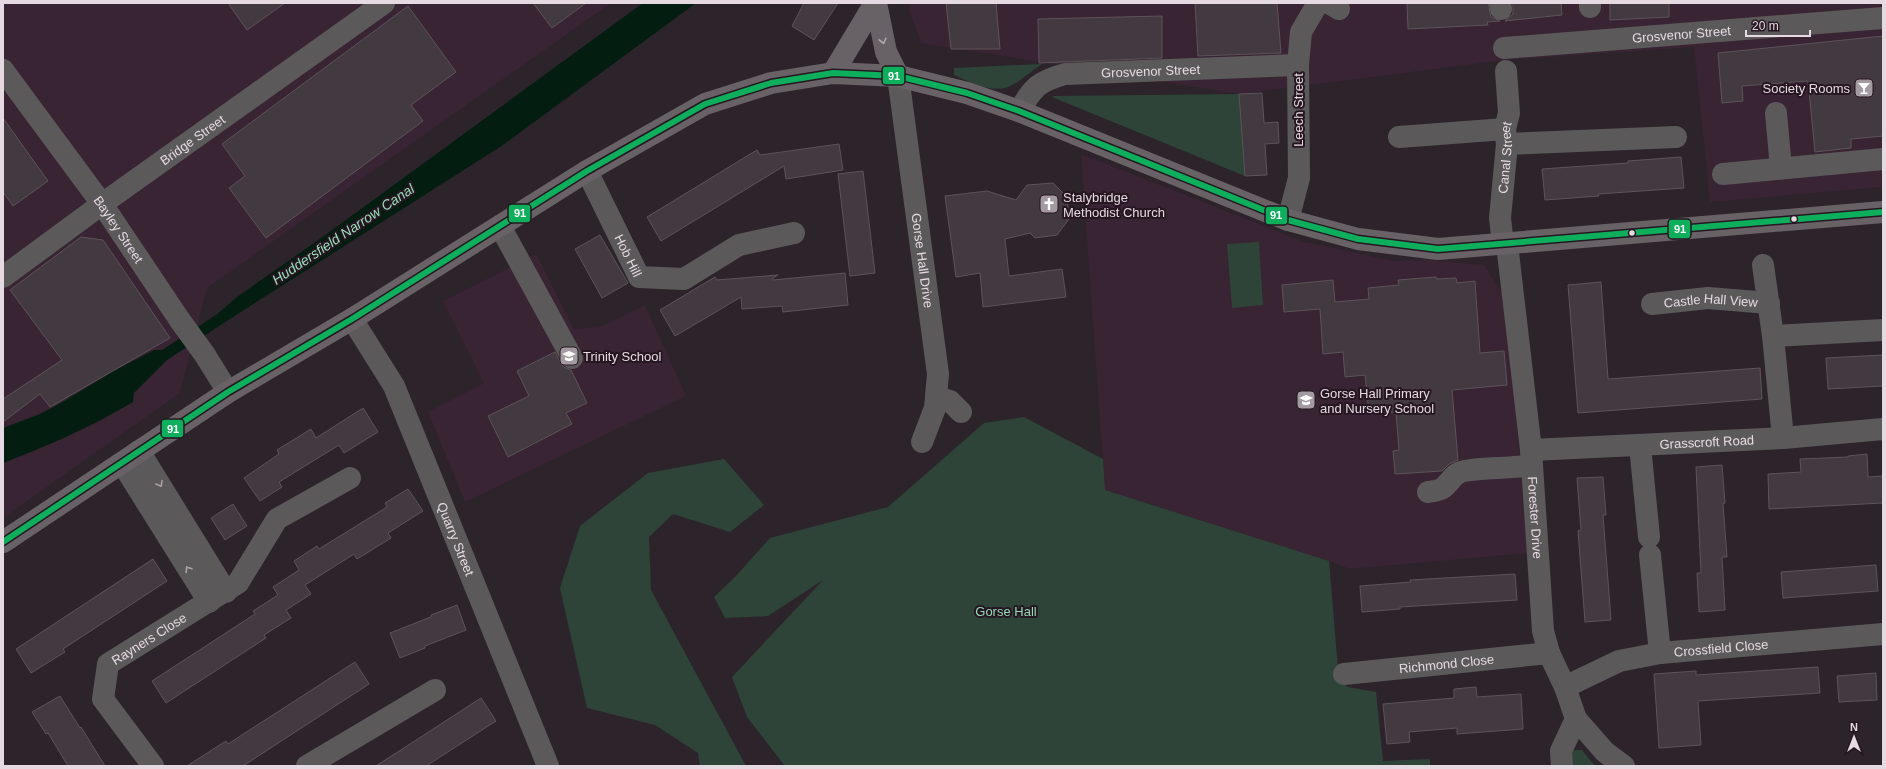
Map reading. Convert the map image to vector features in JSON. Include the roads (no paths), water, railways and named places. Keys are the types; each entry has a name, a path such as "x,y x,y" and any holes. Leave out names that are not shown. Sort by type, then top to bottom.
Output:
{"main road":[{"path":"833,73 875,3"},
{"path":"875,3 886,52 898,76"},
{"path":"3,542 228,392 352,319 587,171 705,104 771,83 833,73 898,76 967,93 1019,111 1288,220 1358,239 1438,249 1883,212"}],"street":[{"name":"Bridge Street","path":"4,273 384,3"},
{"name":"Leech Street","path":"1288,220 1298,178 1298,65 1302,32 1318,3"},
{"name":"Grosvenor Street","path":"1504,48 1877,13"},
{"name":"Grosvenor Street","path":"1019,111 1032,89 1048,79 1064,74 1298,65"},
{"name":"Bayley Street","path":"3,70 102,204 205,355 228,392"},
{"name":"Canal Street","path":"1505,244 1500,218 1509,113 1506,71"},
{"name":"Gorse Hall Drive","path":"898,76 938,374 935,408 922,442"},
{"path":"1776,113 1781,168"},
{"path":"1399,137 1676,137"},
{"path":"1723,174 1883,159"},
{"name":"Hob Hill","path":"587,171 638,277 684,279 739,245 794,233"},
{"path":"500,226 572,358"},
{"name":"Forester Drive","path":"1505,244 1531,457 1543,631 1549,653 1565,687 1576,719 1605,752 1624,766"},
{"path":"1763,266 1774,336 1783,438"},
{"name":"Castle Hall View","path":"1652,304 1708,298 1769,303"},
{"name":"Quarry Street","path":"352,319 394,386 548,766"},
{"path":"1774,336 1883,330"},
{"path":"936,397 950,401 961,412"},
{"name":"Grasscroft Road","path":"1428,492 1442,489 1449,483 1453,476 1463,471 1516,468 1531,457 1640,446 1783,438 1883,429"},
{"path":"1640,446 1660,653"},
{"path":"131,457 217,597"},
{"name":"Rayners Close","path":"153,766 104,699 108,664 238,583 277,519 350,478"},
{"name":"Crossfield Close","path":"1565,687 1619,661 1660,653 1883,634"},
{"name":"Richmond Close","path":"1344,674 1549,653"},
{"path":"307,766 435,690"},
{"path":"1562,766 1561,751 1576,719"}],"water":[{"name":"Huddersfield Narrow Canal","path":"643,3 696,3 503,145 167,360 134,393 133,402 69,436 3,463 3,428 40,414 112,372 154,350 162,350 216,315 237,297 324,236"}],"place":[{"name":"Society Rooms","path":"1864,88"},
{"name":"Stalybridge Methodist Church","path":"1049,204"},
{"name":"Trinity School","path":"569,356"},
{"name":"Gorse Hall Primary and Nursery School","path":"1306,400"}],"park label":[{"name":"Gorse Hall","path":"1006,611"}]}
